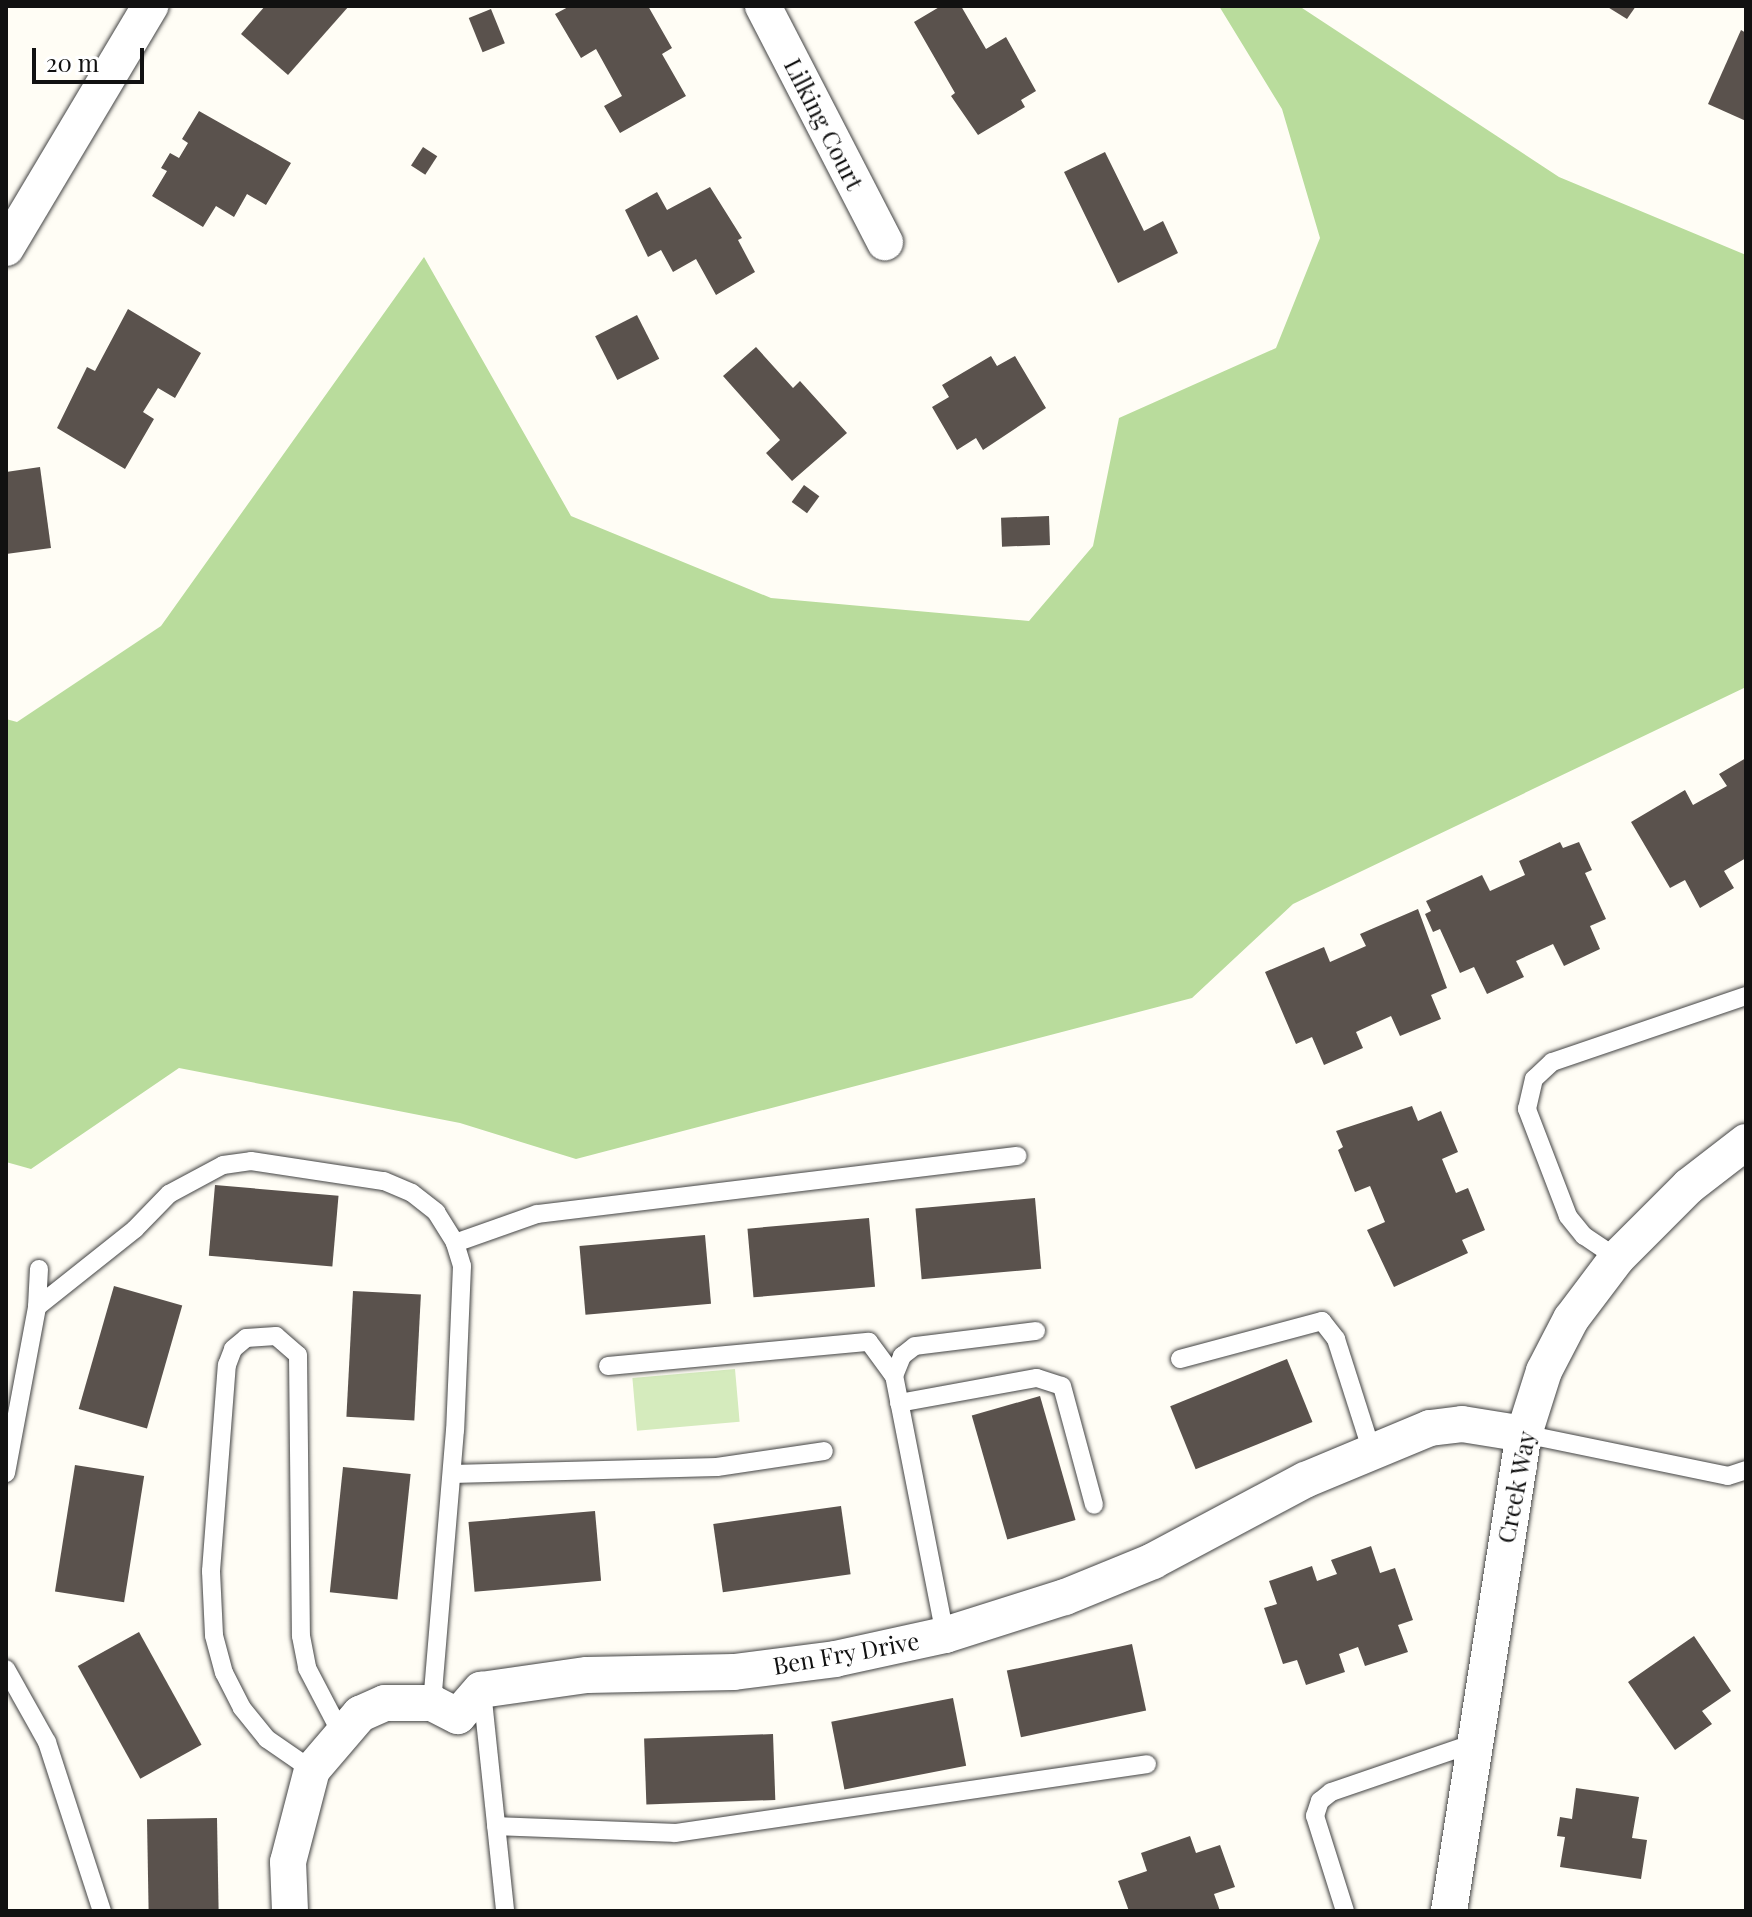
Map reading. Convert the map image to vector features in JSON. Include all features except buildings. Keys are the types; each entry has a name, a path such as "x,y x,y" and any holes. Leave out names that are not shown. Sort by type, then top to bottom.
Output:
{"street":[{"path":"6,248 150,6"},
{"name":"Lilking Court","path":"763,6 885,242"},
{"name":"Creek Way","path":"1449,1911 1524,1434 1544,1371 1571,1319 1617,1258 1689,1186 1746,1142"},
{"name":"Ben Fry Drive","path":"481,1690 587,1675 734,1672 835,1659 945,1635 1065,1597 1153,1561 1305,1480 1430,1428 1451,1425 1524,1434"},
{"path":"290,1911 288,1862 312,1770 341,1733 360,1714 385,1703 432,1703 458,1716 481,1690"}],"lane":[{"path":"1617,1258 1584,1236 1568,1216 1527,1109 1534,1079 1552,1062 1746,996"},
{"path":"455,1243 537,1214 1018,1156"},
{"path":"37,1307 135,1229 169,1194 223,1165 251,1161 384,1181 412,1193 436,1212 455,1243 462,1266 452,1474 432,1703"},
{"path":"6,1473 37,1307 39,1269"},
{"path":"1180,1359 1322,1321 1336,1339 1372,1452"},
{"path":"894,1376 902,1356 915,1346 1036,1331"},
{"path":"312,1770 267,1739 242,1708 224,1673 214,1635 211,1571 227,1365 233,1349 246,1338 276,1336 298,1355 301,1636 317,1693 341,1733"},
{"path":"608,1366 869,1342 894,1376 945,1635"},
{"path":"899,1403 1037,1378 1062,1386 1094,1505"},
{"path":"1524,1434 1728,1476 1746,1470"},
{"path":"452,1474 717,1467 824,1451"},
{"path":"6,1669 47,1742 102,1911"},
{"path":"481,1690 505,1911"},
{"path":"1345,1911 1315,1816 1320,1801 1331,1792 1474,1743"},
{"path":"496,1826 675,1833 1147,1764"}],"green space":[{"path":"1219,6 1299,6 1559,177 1746,255 1746,687 1293,904 1192,998 576,1159 460,1123 179,1068 31,1169 6,1162 6,719 17,722 161,626 424,257 571,516 771,598 1029,621 1093,546 1119,418 1276,348 1320,238 1282,109"},
{"path":"735,1369 740,1422 637,1431 632,1378"}]}
